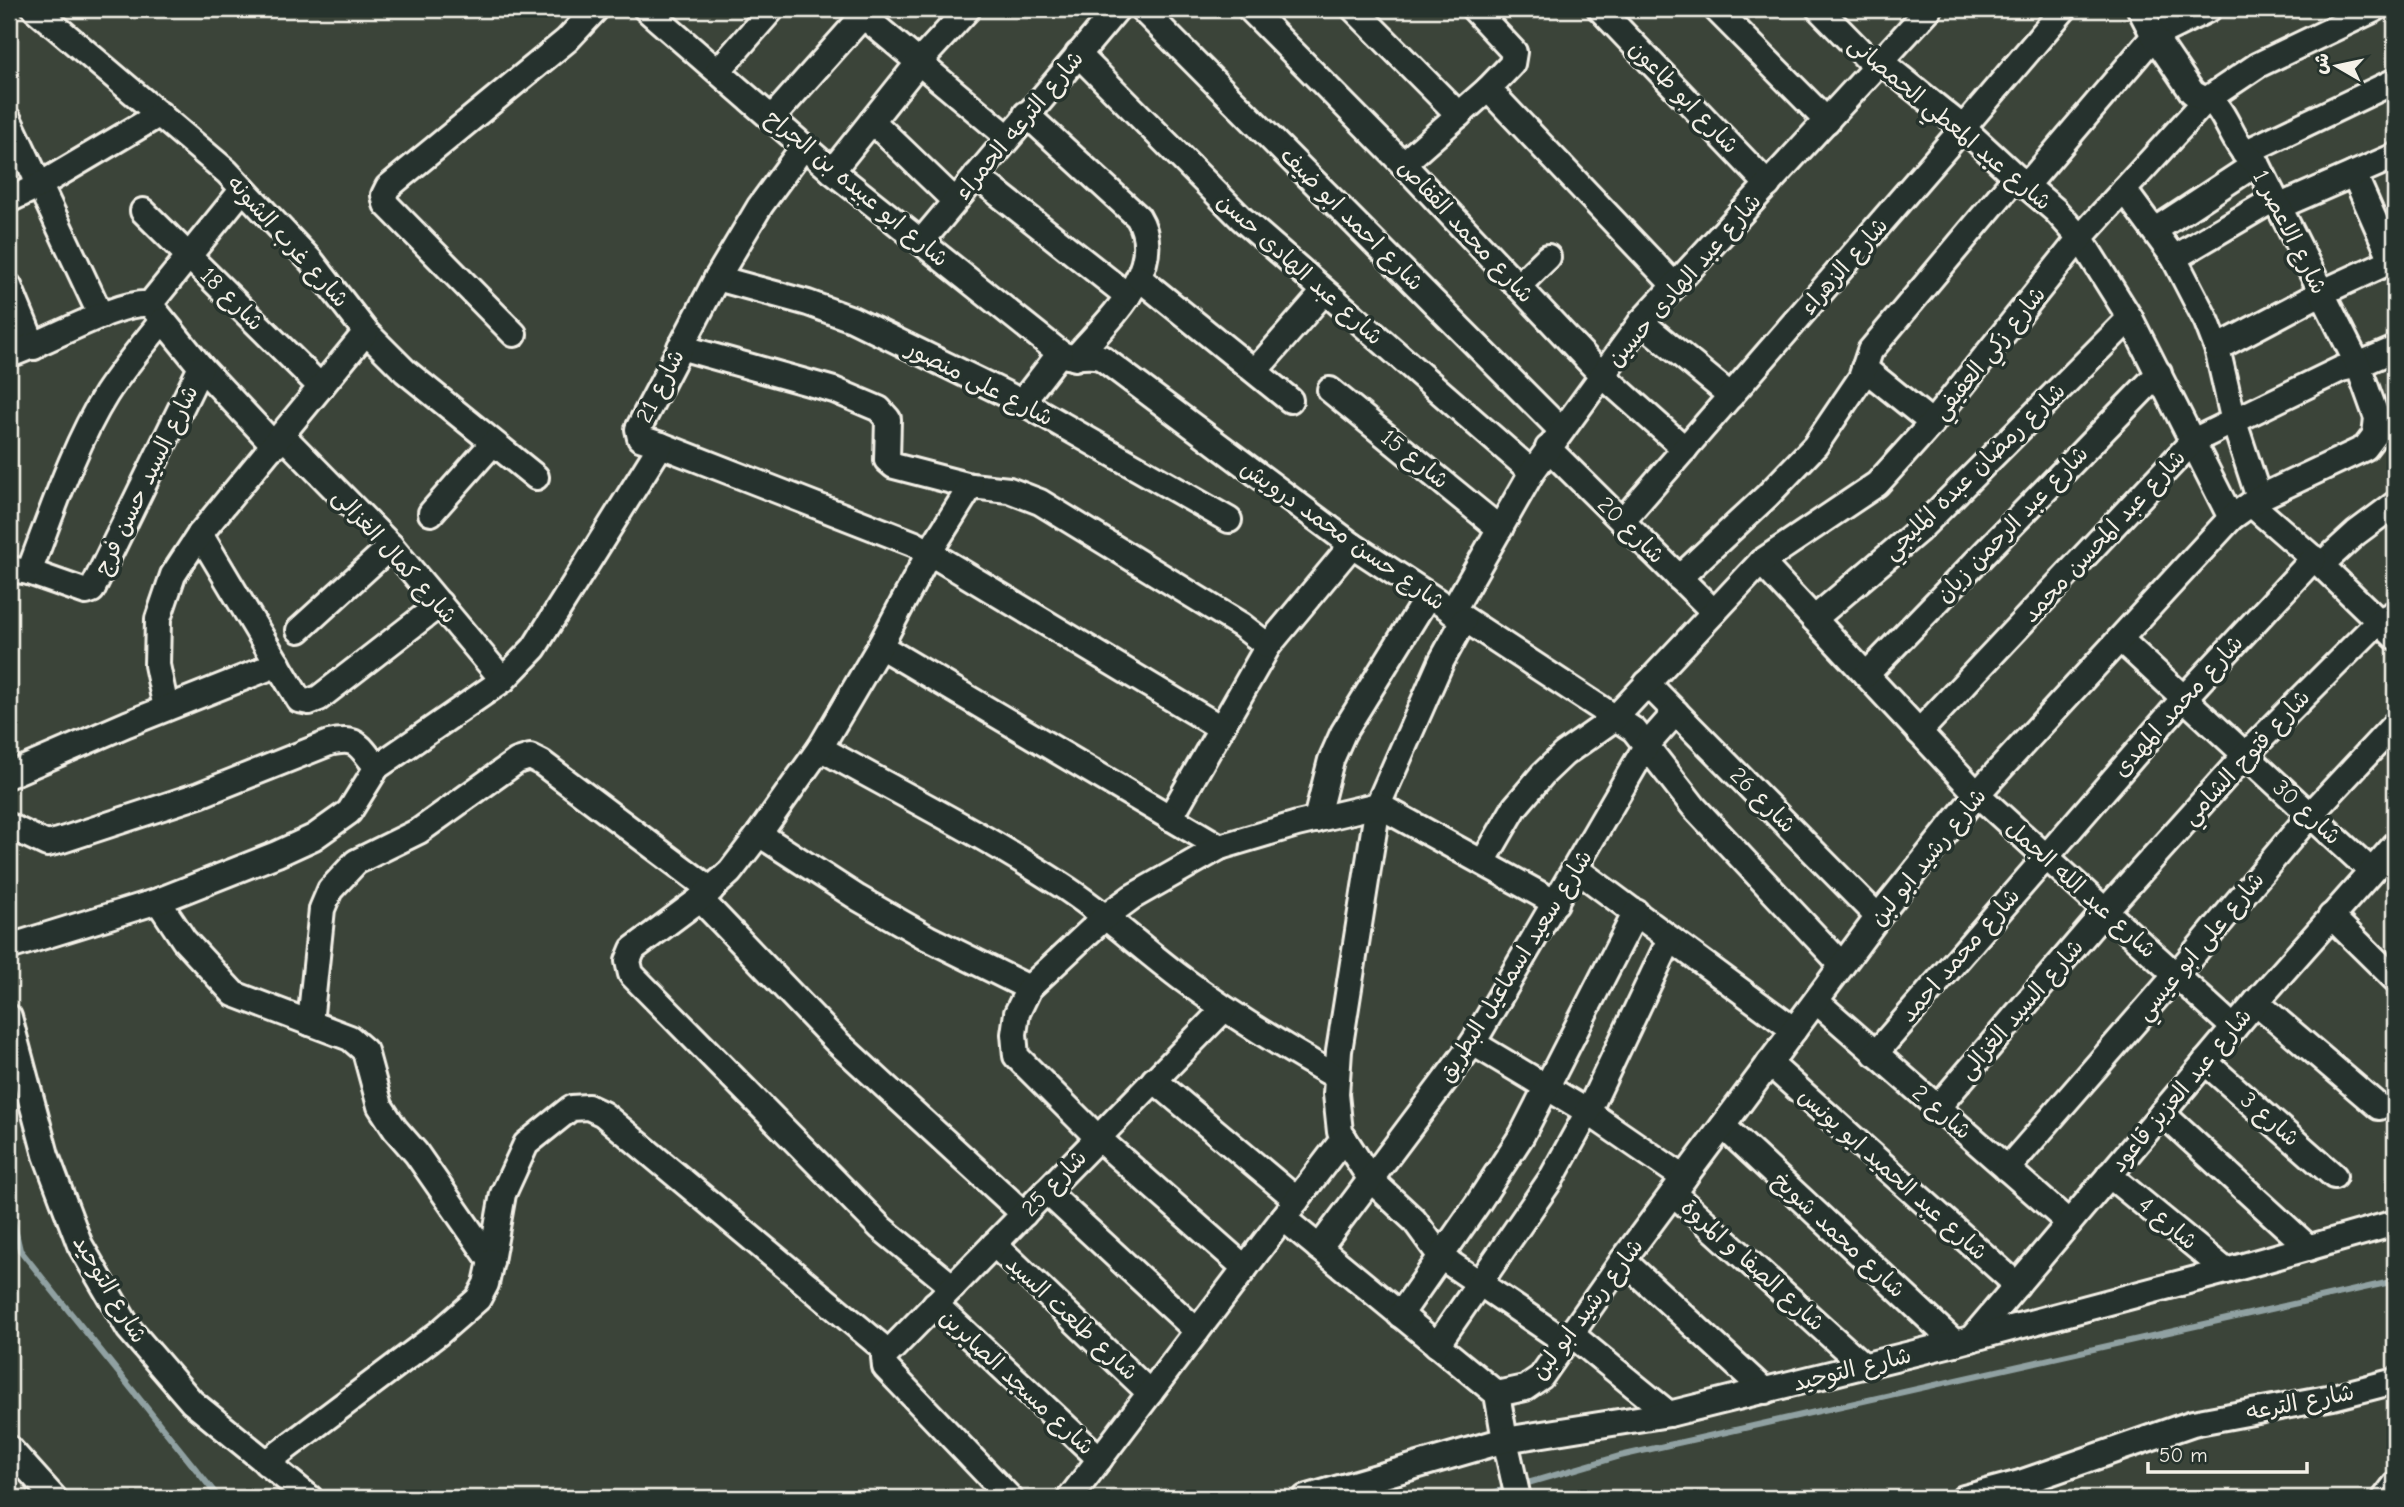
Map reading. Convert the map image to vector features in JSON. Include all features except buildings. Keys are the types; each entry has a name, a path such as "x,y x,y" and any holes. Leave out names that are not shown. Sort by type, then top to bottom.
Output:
{"street":[{"name":"شارع غرب الشونه","path":"35,9 160,114 243,189 312,262 366,332 405,371 536,477"},
{"path":"514,334 386,204 384,195 388,187 568,40 596,9"},
{"name":"شارع ابو عبيده بن الجراح","path":"646,9 832,171 1068,356"},
{"path":"718,71 772,9"},
{"path":"832,171 919,62 968,9"},
{"name":"شارع الترعه الحمراء","path":"921,242 1117,9"},
{"name":"شارع احمد ابو ضيف","path":"1142,9 1555,439"},
{"name":"شارع محمد القفاص","path":"1250,9 1403,164 1601,374 1685,449"},
{"path":"1354,9 1459,115"},
{"path":"1403,164 1488,89 1512,64 1514,52 1474,9"},
{"name":"شارع ابو طاعون","path":"1600,9 1768,184"},
{"path":"1716,9 1827,121"},
{"name":"شارع عبد المعطي الحمصانى","path":"1818,9 1867,58 1880,61 1963,128 2055,210 2080,238 2130,318 2231,518"},
{"name":"شارع عبد الهادى حسين","path":"1344,1138 1340,1132 1337,1077 1378,805 1442,660 1458,616 1500,529 1532,472 1641,322 1929,9"},
{"name":"شارع الزهراء","path":"1622,521 2064,9"},
{"name":"شارع الاعصر 1","path":"2140,9 2154,36 2193,92 2217,107 2251,158 2358,365"},
{"path":"1679,578 1767,496 1815,446 1861,378 1867,359 1876,344 2154,36 2209,9"},
{"name":"شارع زكي العفيفي","path":"1483,862 1515,807 1543,774 1564,754 1615,718 1761,562 1857,500 1877,484 1932,424 2080,238 2206,100 2258,65 2375,9"},
{"path":"772,118 862,11 1008,137"},
{"name":"شارع عبد الهادى حسن","path":"1078,54 1210,189 1324,292 1532,472"},
{"path":"2155,230 2251,158 2395,80"},
{"path":"1488,89 1674,285"},
{"path":"9,200 40,186 160,114"},
{"path":"1022,402 1134,287 1147,247 1144,226 1138,217 1027,114"},
{"path":"9,120 101,316"},
{"path":"872,121 955,201"},
{"name":"شارع 21","path":"377,767 503,680 534,648 661,445 640,438 637,432 717,278 760,206 804,146"},
{"path":"2175,258 2276,203 2395,156"},
{"path":"2217,348 2321,293 2394,262 2354,174"},
{"path":"976,176 1255,371 1290,400"},
{"path":"19,571 57,500 100,405 130,361 189,256 243,189"},
{"path":"2124,190 2175,258 2197,300 2217,348 2255,501 2317,562 2390,624"},
{"name":"شارع 18","path":"144,211 321,387"},
{"path":"1518,286 1548,257"},
{"name":"شارع على منصور","path":"717,278 808,303 852,319 1022,402 1230,520"},
{"path":"9,286 34,347"},
{"path":"1255,371 1324,292"},
{"path":"9,355 34,347 133,304 156,313"},
{"name":"شارع كمال الغزالى","path":"156,313 201,367 391,546 503,680"},
{"name":"شارع رمضان عبده المليجي","path":"1814,619 1919,530 2130,318"},
{"path":"1641,322 1731,396"},
{"path":"166,708 157,665 158,619 173,575 200,534 366,332"},
{"path":"680,347 834,390 879,410 888,419 887,460 894,466 971,486 1009,490 1040,502 1241,625 1268,646"},
{"name":"شارع عبد المحسن محمد","path":"1919,732 2193,441 2341,369 2358,365 2395,349"},
{"name":"شارع حسن محمد درويش","path":"1068,356 1089,354 1102,358 1352,545 1427,597 1634,730 1694,807 1842,965"},
{"name":"شارع رشيد ابو لبن","path":"1497,1394 1533,1384 1878,917 1977,794 2231,518 2255,501 2365,448 2371,442 2377,427 2377,418 2358,365"},
{"name":"شارع السيد حسن فرج","path":"19,571 86,592 92,590 201,367"},
{"path":"1864,368 1932,424"},
{"name":"شارع عبد الرحمن زيان","path":"1866,675 2159,373"},
{"name":"شارع 15","path":"1330,390 1500,529"},
{"name":"شارع 20","path":"1555,439 1622,521 1714,612"},
{"path":"431,513 493,443"},
{"path":"661,445 915,544 1221,728"},
{"path":"953,1287 881,1228 631,974 628,961 632,949 706,894 730,872 760,834 820,748 880,646 929,553 971,486"},
{"name":"شارع محمد المهدى","path":"2045,856 2183,698 2317,562 2395,504"},
{"path":"200,534 299,700 314,701 440,604"},
{"path":"1170,818 1268,646 1352,545"},
{"path":"299,630 391,546"},
{"name":"شارع عبد الله الجمل","path":"1761,562 1977,794 2234,1028"},
{"path":"1316,820 1331,760 1343,733 1427,597"},
{"name":"شارع فتوح الشامي","path":"2105,911 2245,755 2390,624"},
{"name":"شارع 30","path":"2120,639 2371,871"},
{"path":"880,646 1220,847"},
{"path":"9,775 278,664"},
{"name":"شارع 26","path":"1647,683 1878,917"},
{"name":"شارع سعيد اسماعيل البطريق","path":"1319,1248 1473,1043 1646,746 1676,712"},
{"name":"شارع على ابو عيسي","path":"2007,1169 2176,975 2310,815 2395,724"},
{"path":"9,826 47,844 59,841 199,795 329,743 346,739 354,741 377,767 349,812 314,837 158,901 9,947"},
{"path":"820,748 1014,856 1064,887 1182,979 1249,1027 1337,1077"},
{"path":"310,1023 322,909 330,890 356,862 419,831 517,761 530,758 570,781 706,894 836,1041 1024,1214"},
{"path":"1245,1268 1098,1138 1016,1056 1014,1034 1017,1013 1028,988 1105,917 1132,897 1220,847 1378,805 1556,903"},
{"path":"760,834 916,932 1028,988"},
{"name":"شارع عبد العزيز قاعود","path":"1963,1341 2017,1285 2331,916 2371,871 2393,852"},
{"name":"شارع محمد احمد","path":"1875,1054 2045,856"},
{"path":"1576,869 1794,1030"},
{"path":"158,901 184,940 234,993 350,1038 365,1051 380,1106 492,1261"},
{"name":"شارع السيد الغزالى","path":"1937,1108 2105,911"},
{"path":"1400,1315 1501,1169 1546,1088 1636,912"},
{"path":"2331,916 2395,979"},
{"path":"1437,1345 1551,1180 1588,1112 1670,939"},
{"name":"شارع 2","path":"1815,1001 2069,1223"},
{"path":"2256,1002 2379,1107"},
{"name":"شارع 25","path":"886,1354 1224,1009"},
{"name":"شارع التوحيد","path":"9,1017 46,1155 80,1245 129,1329 191,1402 310,1498"},
{"name":"شارع الصفا و المروة","path":"1473,1043 1588,1112 1679,1185 1864,1366"},
{"name":"شارع 3","path":"2206,1062 2334,1176"},
{"name":"شارع عبد الحميد ابو يونس","path":"1769,1063 2017,1285"},
{"path":"1154,1080 1290,1209 1319,1248 1497,1394 1518,1498"},
{"path":"266,1463 439,1333 478,1299 486,1284 492,1261 503,1194 526,1144 571,1108 588,1107 603,1114 886,1354 885,1367 1010,1498"},
{"path":"2162,1112 2309,1248"},
{"name":"شارع محمد شويخ","path":"1723,1126 1963,1341"},
{"path":"1070,1498 1344,1138 1371,1180 1414,1220 1441,1257 1480,1285 1569,1338 1669,1413"},
{"name":"شارع 4","path":"2109,1175 2226,1272"},
{"path":"1046,1191 1197,1331"},
{"name":"شارع التوحيد","path":"1305,1498 1505,1440 1669,1413 1765,1391 2226,1272 2395,1223"},
{"name":"شارع طلعت السيد","path":"994,1244 1150,1393"},
{"path":"1623,1260 1765,1391"},
{"name":"شارع مسجد الصابرين","path":"935,1304 1100,1459"},
{"name":"شارع الترعه","path":"1964,1498 2020,1483 2193,1423 2333,1397 2395,1381"},
{"path":"9,1448 54,1498"},
{"path":"2385,1498 2395,1485"}],"waterway":[{"path":"9,1203 20,1250 219,1498"},
{"path":"1521,1485 1620,1456 2395,1281"},
{"path":"1475,1498 1510,1488"}]}
